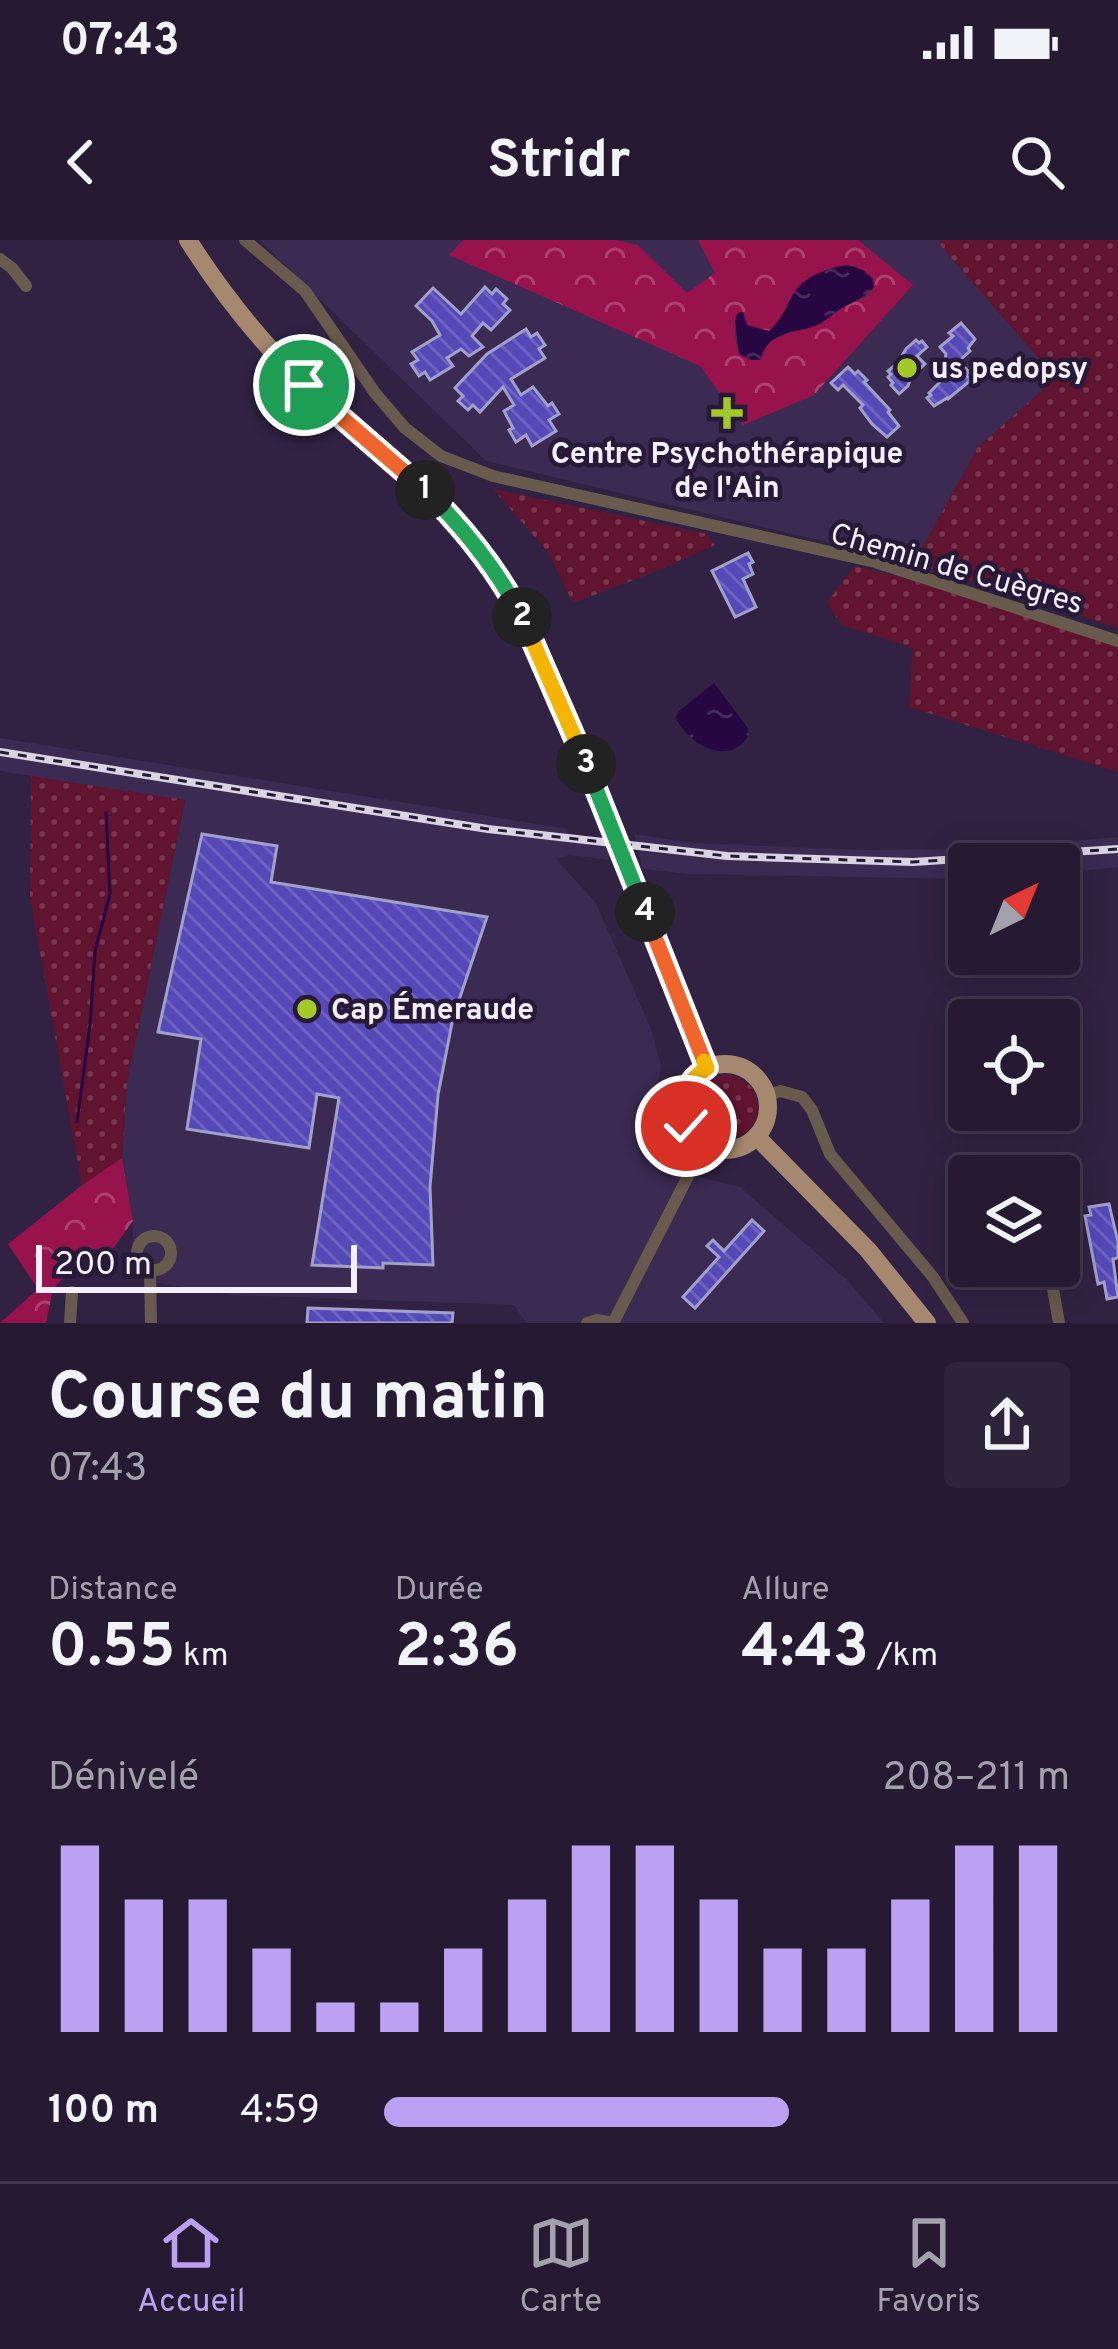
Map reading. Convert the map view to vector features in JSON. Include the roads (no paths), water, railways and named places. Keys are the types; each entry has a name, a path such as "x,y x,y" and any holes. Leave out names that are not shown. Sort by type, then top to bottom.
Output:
{"main road":[{"path":"188,240 258,337 304,385 430,495 476,547 512,599 556,690 707,1068"},
{"path":"721,1064 750,1072 767,1096 765,1125 757,1137 732,1150 717,1150 693,1137 682,1113 687,1086 707,1068 721,1064"},
{"path":"757,1137 868,1250 927,1323"}],"street":[{"name":"Chemin de Cuègres","path":"244,240 305,291 392,414 431,450 456,463 493,476 875,562 1118,641"},
{"path":"0,259 26,286"},
{"path":"767,1096 780,1090 802,1097 830,1154 933,1277 963,1323"},
{"path":"587,1323 613,1323 704,1145"},
{"path":"150,1270 151,1323"},
{"path":"1052,1287 1059,1323"},
{"path":"70,1323 72,1292"}],"water":[{"path":"848,265 863,270 873,279 874,288 819,325 775,339 761,360 739,354 738,313 743,312 747,325 769,331 801,284"},
{"path":"714,683 747,727 749,735 731,750 700,744 676,718"}],"waterway":[{"path":"77,1122 95,951 110,894 106,813"}],"railway":[{"path":"0,752 488,829 727,856 913,862 1118,849"}],"place":[{"name":"us pedopsy","path":"907,368"},
{"name":"Centre Psychothérapique de l'Ain","path":"727,413"},
{"name":"Cap Émeraude","path":"307,1009"}]}
